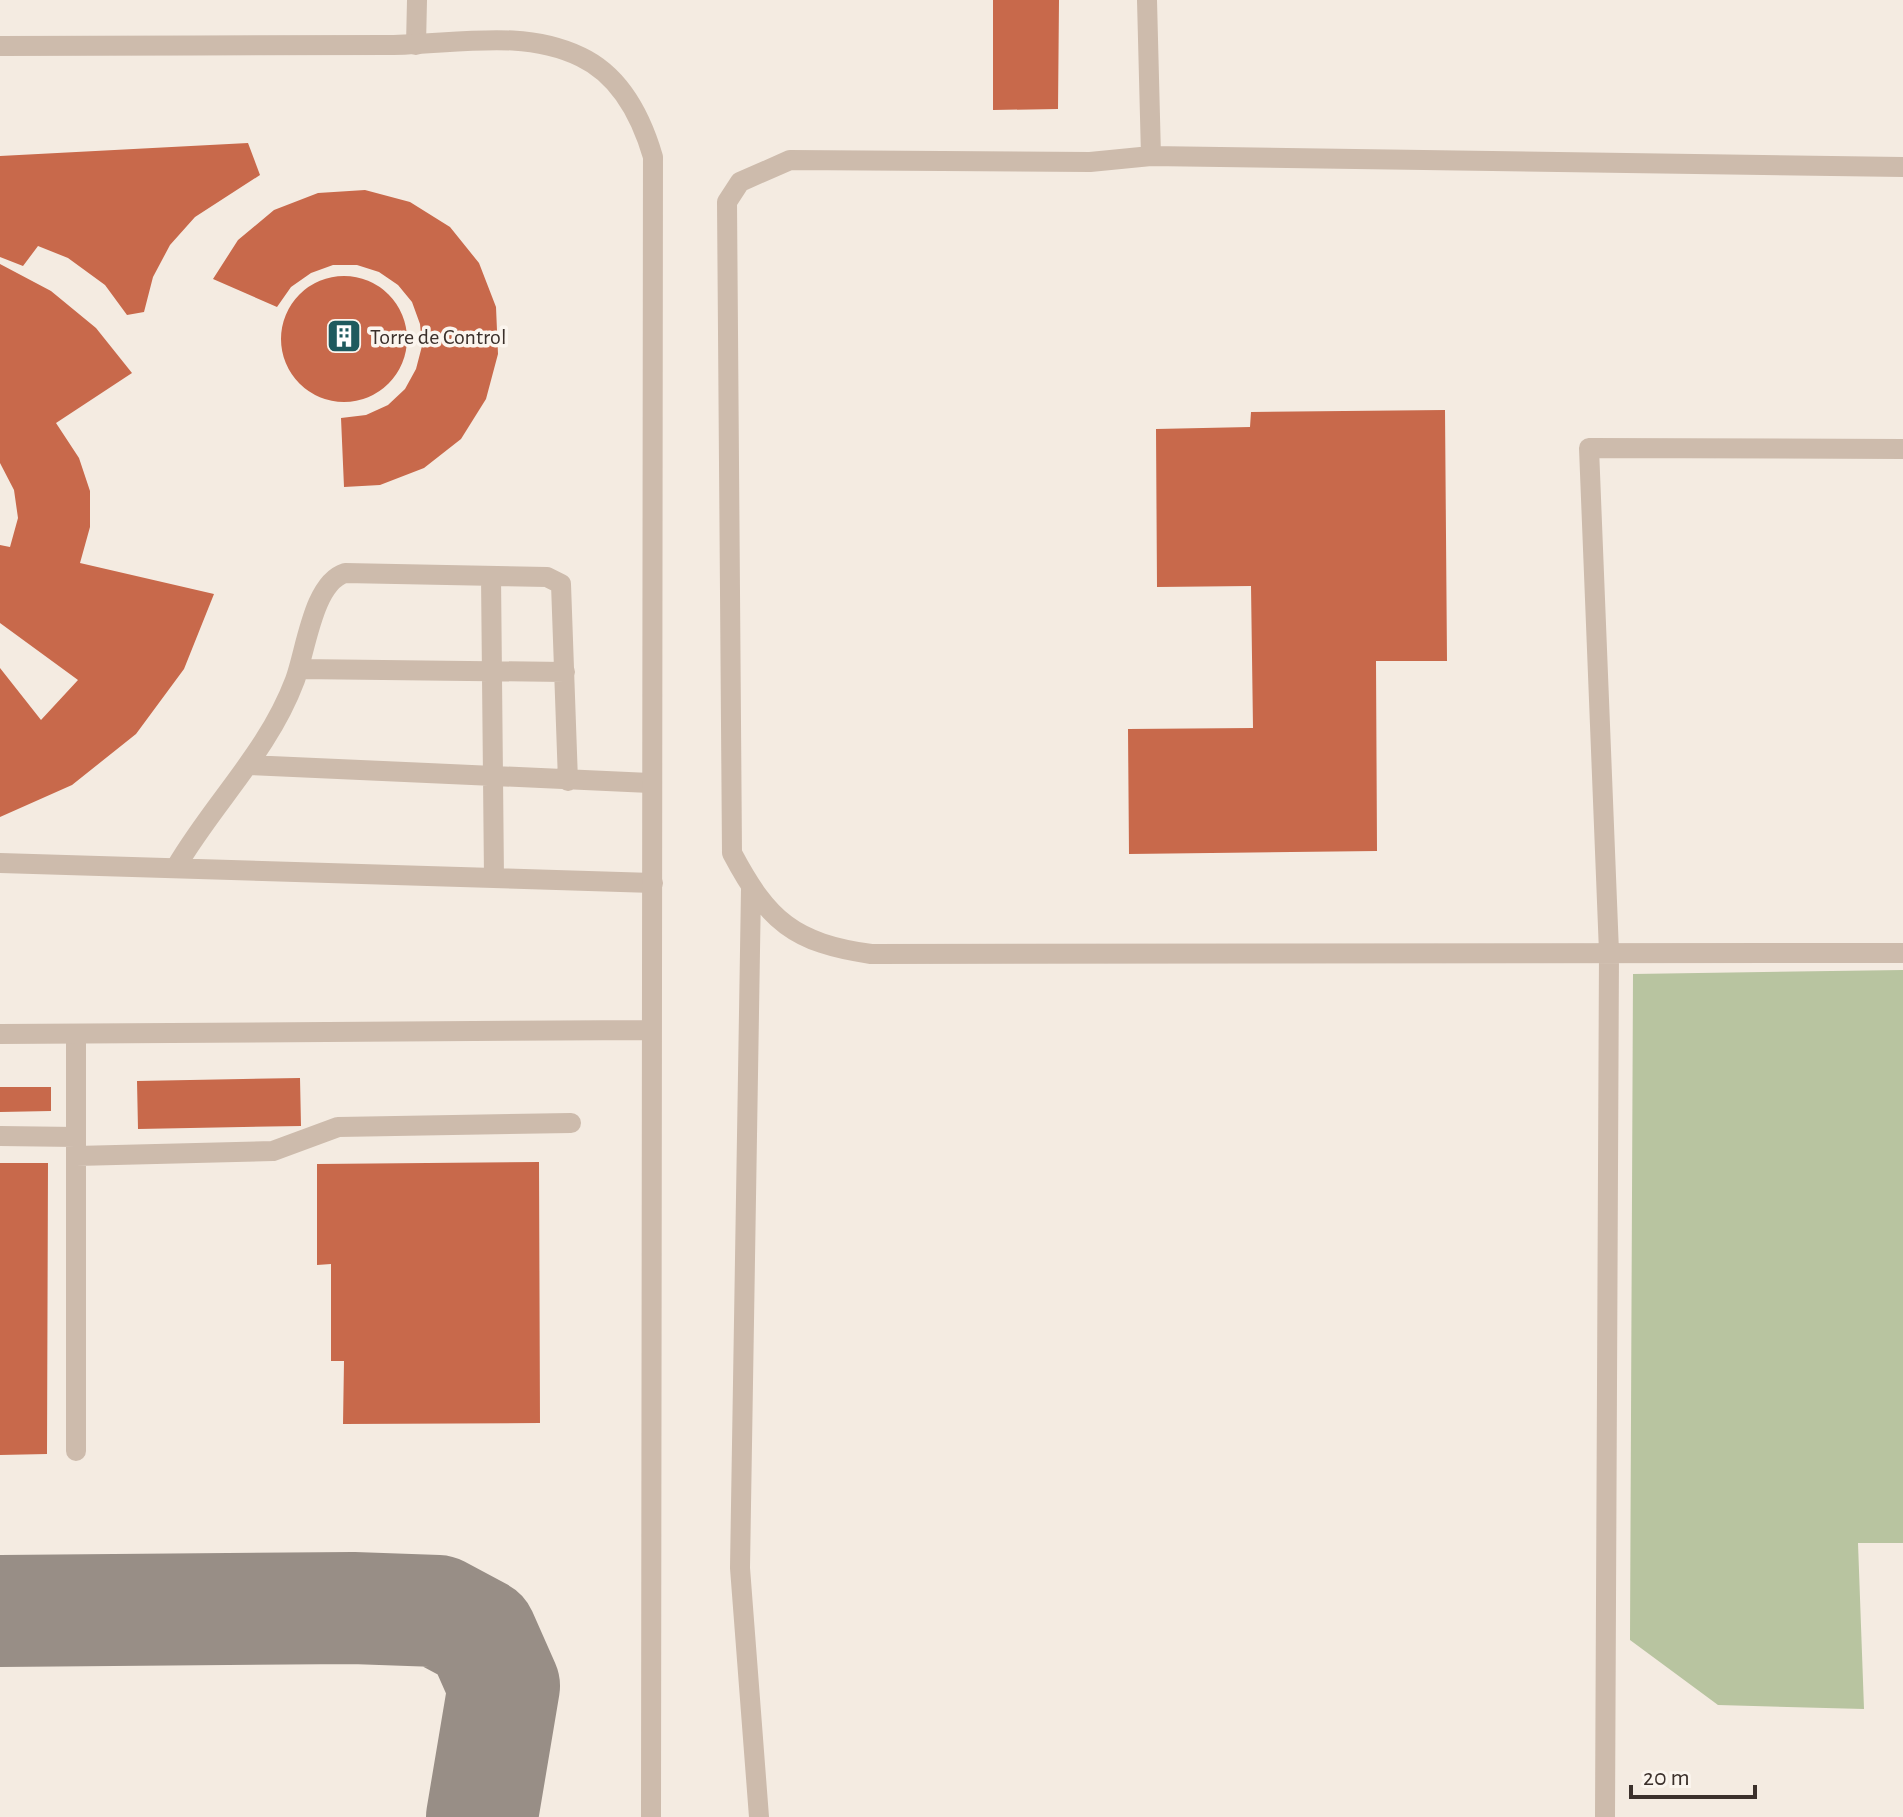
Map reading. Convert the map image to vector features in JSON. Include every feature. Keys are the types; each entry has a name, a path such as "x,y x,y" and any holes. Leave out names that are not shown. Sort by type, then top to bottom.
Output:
{"street":[{"path":"416,45 417,0"},
{"path":"1147,0 1151,156"},
{"path":"0,46 416,45 508,39 549,44 583,57 610,77 627,96 645,128 653,157 650,783 653,883 649,1030 651,1817"},
{"path":"1903,167 1151,156 1090,162 790,160 740,182 727,202 732,853 751,889 786,928 811,942 871,954 1903,953"},
{"path":"1605,1817 1609,952 1589,448 1903,449"},
{"path":"176,867 207,816 251,765 280,717 299,669 323,590 335,576 345,573 547,577 561,584 568,781"},
{"path":"491,576 494,878"},
{"path":"299,669 565,672"},
{"path":"251,765 650,783"},
{"path":"0,863 653,883"},
{"path":"751,889 740,1568 759,1817"},
{"path":"0,1034 649,1030"},
{"path":"76,1034 76,1451"},
{"path":"0,1136 76,1146 273,1151 338,1127 571,1123"}],"green space":[{"path":"1903,970 1903,1543 1858,1543 1864,1709 1718,1705 1630,1640 1633,974"}],"building":[{"path":"993,0 1059,0 1058,109 993,110"},
{"path":"248,143 260,175 195,217 170,245 153,277 144,312 127,315 105,285 68,258 38,246 23,266 0,257 0,156"},
{"path":"365,190 410,202 450,227 479,263 496,307 498,354 486,399 461,439 424,468 380,485 344,487 341,418 366,415 388,405 405,389 416,369 422,346 420,324 412,302 398,285 379,272 357,265 333,265 311,273 291,287 277,307 213,279 238,240 274,210 318,193"},
{"path":"0,264 51,291 96,328 132,373 56,423 79,458 90,491 90,527 80,563 214,594 184,669 136,734 72,785 0,817 0,668 41,720 78,680 0,623 0,545 10,547 18,518 14,490 0,463"},
{"name":"Torre de Control","path":"344,276 368,281 388,295 402,315 407,339 402,363 388,383 368,397 344,402 320,397 300,383 286,363 281,339 286,315 300,295 320,281"},
{"path":"1445,410 1447,661 1376,661 1377,851 1129,854 1128,729 1253,728 1251,586 1157,587 1156,429 1250,427 1251,412"},
{"path":"300,1078 301,1126 138,1129 137,1081"},
{"path":"0,1087 51,1087 51,1111 0,1112"},
{"path":"539,1162 540,1423 343,1424 344,1361 331,1361 331,1264 317,1265 317,1164"},
{"path":"0,1163 48,1163 47,1454 0,1455"}],"taxiway":[{"path":"0,1611 353,1608 438,1611 481,1634 504,1686 482,1817"}],"place":[{"name":"Torre de Control","path":"344,336"}]}
